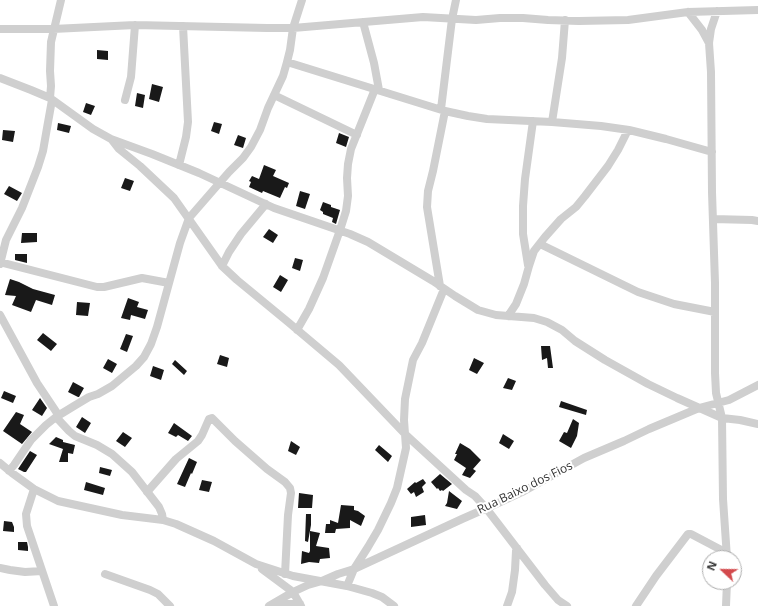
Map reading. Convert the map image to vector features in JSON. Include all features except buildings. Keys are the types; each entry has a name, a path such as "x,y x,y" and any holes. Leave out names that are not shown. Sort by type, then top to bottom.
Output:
{"street":[{"path":"61,0 51,42 51,99 48,128 43,151 22,208 8,235 1,259 97,287 104,287 142,278 169,283"},
{"path":"9,471 30,440 57,416 89,397 112,386 136,366 144,357 157,328 180,244 189,218 243,158 260,130 283,76 293,28 302,0"},
{"path":"346,586 354,569 374,537 391,503 396,488 406,448 404,420 405,400 413,360 422,342 442,287 427,206 428,191 435,165 443,110 452,19 456,0"},
{"path":"0,29 53,29 135,25 293,28 423,17 476,20 500,18 628,20 688,12 758,10"},
{"path":"717,11 711,29 709,43 711,72 715,373 716,393 722,418 723,498 727,550"},
{"path":"688,12 702,30 709,43"},
{"path":"552,122 562,58 565,20"},
{"path":"297,330 309,309 323,278 340,230 346,211 348,196 348,164 351,149 377,90 374,63 363,22"},
{"path":"125,100 130,77 135,25"},
{"path":"179,165 188,122 183,26"},
{"path":"287,62 443,110 487,119 552,122 628,130 712,152"},
{"path":"0,78 51,99 111,140 179,165 220,182 266,204 340,230 368,242 478,310 496,316 534,318 547,322 562,330 575,341 605,360 642,381 677,398 722,418 758,424"},
{"path":"274,95 357,135"},
{"path":"529,266 524,234 523,206 533,121"},
{"path":"508,316 516,304 524,284 534,251 561,219 576,207 585,196 608,166 628,130"},
{"path":"111,140 119,149 140,166 174,198 222,266 339,365 406,436 475,496 558,600 567,606"},
{"path":"222,266 241,234 266,204"},
{"path":"713,219 758,221"},
{"path":"540,244 638,292 674,304 715,312"},
{"path":"0,315 57,416 75,436 97,445 112,454 132,472 159,507 163,520"},
{"name":"Rua Baixo dos Fios","path":"278,602 293,592 308,585 354,569 524,491 584,458 624,442 649,429 699,408 729,400 758,386"},
{"path":"147,492 176,459 198,441 212,418 235,441 267,469 285,482 290,488 291,493 288,515 286,574"},
{"path":"0,463 34,489 58,501 122,515 163,520 191,530 256,564 293,592 300,605"},
{"path":"34,489 26,514 26,521 30,538 54,606"},
{"path":"636,606 656,576 688,534 691,534 718,550"},
{"path":"507,606 512,592 517,548"},
{"path":"256,564 286,574 346,586 378,595 394,606"},
{"path":"0,568 25,572 42,571"},
{"path":"105,574 150,590 158,594 170,606"},
{"path":"726,606 727,590"},
{"path":"269,606 278,602 300,605"}]}
